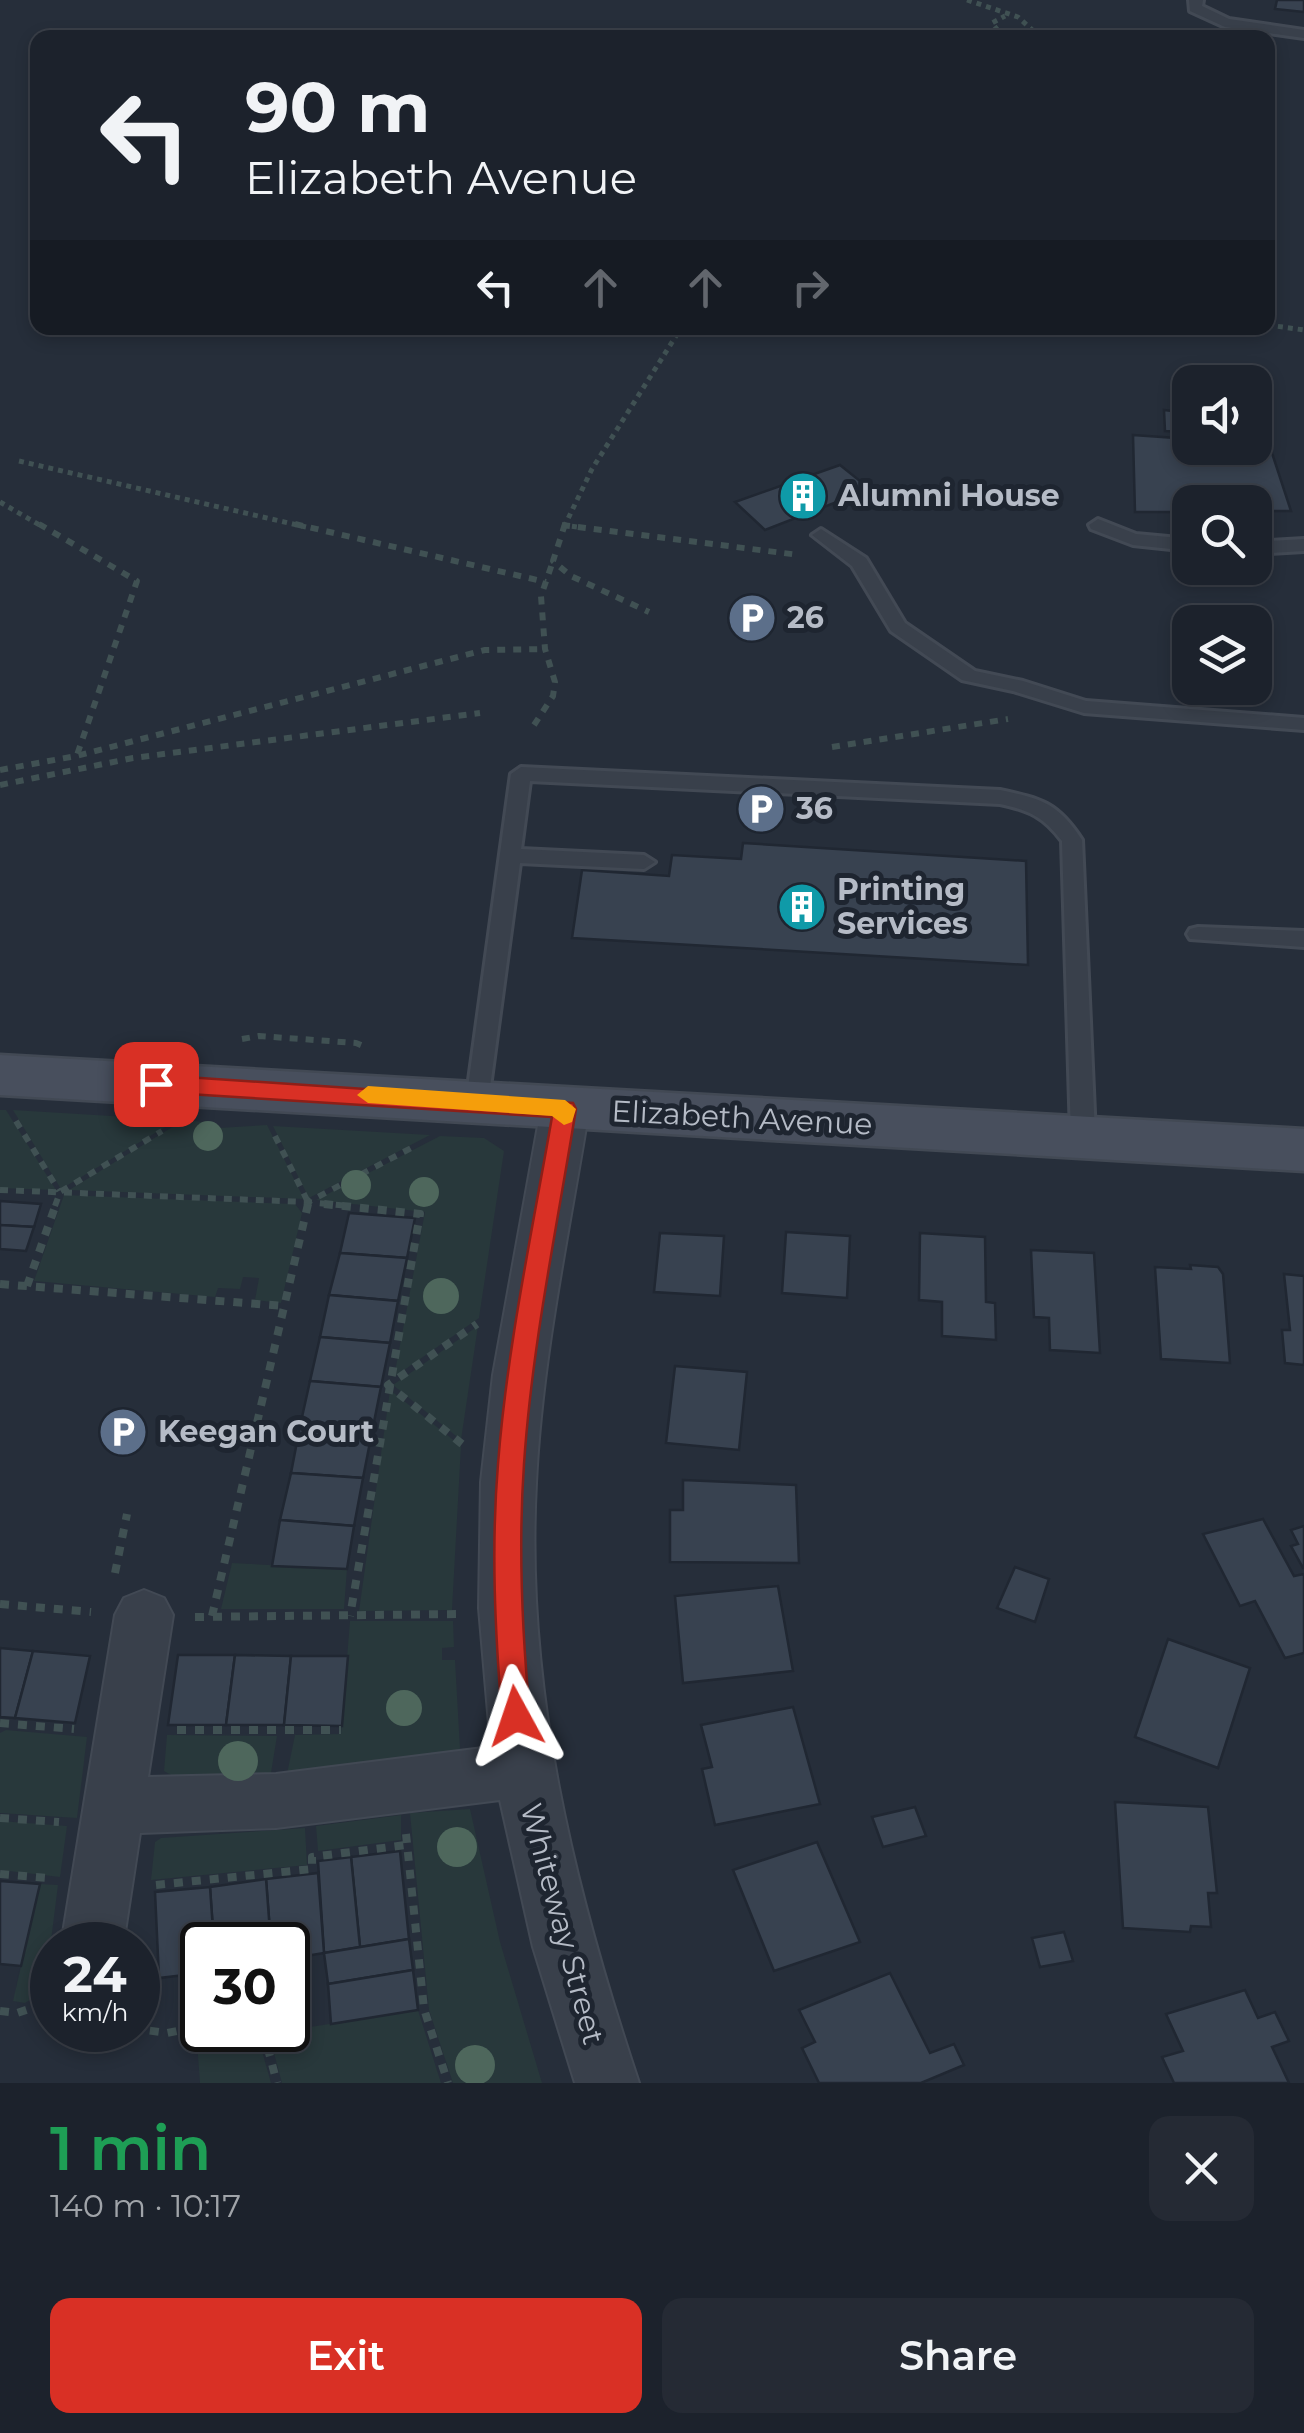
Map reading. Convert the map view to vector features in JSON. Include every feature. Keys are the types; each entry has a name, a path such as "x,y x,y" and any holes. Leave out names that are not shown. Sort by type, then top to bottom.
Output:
{"main road":[{"name":"Elizabeth Avenue","path":"3,1090 477,1102 1304,1150"}],"street":[{"name":"Whiteway Street","path":"565,1109 519,1388 510,1482 507,1608 521,1770 555,1922 607,2083"},
{"path":"115,1922 112,1806 143,1615"},
{"path":"112,1806 217,1805 405,1816 521,1770"}],"lane":[{"path":"1196,0 1195,8 1225,24 1272,30"},
{"path":"1275,30 1304,34"},
{"path":"1098,525 1133,539 1172,543"},
{"path":"821,535 858,562 898,627 969,676 1016,685 1084,708 1304,724"},
{"path":"1272,547 1304,544"},
{"path":"477,1102 521,774 830,786 1034,804 1054,816 1072,840 1083,1135"},
{"path":"511,856 644,862"},
{"path":"1198,934 1304,939"}],"path":[{"path":"967,0 1018,18 1031,30"},
{"path":"998,30 992,22 1006,15"},
{"path":"1275,327 1304,330"},
{"path":"534,724 553,696 555,682 545,649 541,596 562,525 604,444 635,406 677,335"},
{"path":"19,461 546,582"},
{"path":"0,502 136,580 76,756"},
{"path":"562,525 858,562"},
{"path":"553,561 571,576 649,612"},
{"path":"0,770 76,756 485,650 545,649"},
{"path":"832,748 1084,708"},
{"path":"0,785 134,758 437,722 480,713"},
{"path":"3,1090 60,1192"},
{"path":"212,1616 308,1202 268,1121"},
{"path":"27,1286 60,1192 171,1126"},
{"path":"308,1202 426,1140"},
{"path":"0,1190 308,1202 420,1214 350,1616"},
{"path":"0,1284 284,1306"},
{"path":"388,1385 487,1318"},
{"path":"388,1385 466,1447"},
{"path":"119,1555 127,1514"},
{"path":"0,1604 143,1615 458,1614"},
{"path":"0,1729 12,1724"},
{"path":"162,1730 341,1730"},
{"path":"146,1872 145,1886 312,1869 312,1856 405,1816 424,2010 448,2083"},
{"path":"0,1874 64,1880"},
{"path":"0,2012 30,2009"},
{"path":"269,2052 277,2083"}],"shaded area":[{"path":"0,1110 6,1110 56,1190 0,1188"},
{"path":"13,1110 177,1120 61,1189"},
{"path":"184,1120 203,1122 202,1129 267,1125 304,1199 69,1190"},
{"path":"273,1126 430,1135 309,1198"},
{"path":"440,1136 484,1138 504,1151 479,1318 394,1377 425,1212 316,1200"},
{"path":"64,1195 295,1204 302,1213 281,1303 255,1300 259,1278 243,1277 240,1289 218,1288 215,1297 34,1281"},
{"path":"478,1326 461,1440 393,1385"},
{"path":"390,1390 461,1446 452,1610 359,1611"},
{"path":"232,1563 347,1569 344,1609 221,1609"},
{"path":"350,1621 453,1621 454,1647 442,1648 442,1660 455,1660 460,1749 432,1758 287,1774 295,1735 341,1734"},
{"path":"6,1730 87,1737 77,1818 0,1813 0,1733"},
{"path":"167,1735 277,1736 271,1773 180,1780 164,1771"},
{"path":"470,1809 500,1942 542,2083 453,2083 429,2010 410,1813"},
{"path":"401,1815 401,1840 318,1851 316,1826"},
{"path":"0,1821 67,1826 60,1877 0,1870"},
{"path":"305,1828 307,1865 151,1880 155,1842 161,1838"},
{"path":"40,1884 58,1885 53,1922 31,1922"},
{"path":"30,1927 30,2000 13,2001"},
{"path":"418,2010 441,2083 282,2083 274,2052 310,2052 310,2027"},
{"path":"198,2052 262,2052 271,2083 200,2083"}],"building":[{"path":"1277,0 1304,0 1304,12 1275,9"},
{"path":"1164,410 1172,411 1172,431 1165,431"},
{"path":"1133,435 1172,438 1172,465 1272,465 1272,453 1291,511 1272,511 1272,485 1172,485 1172,512 1135,512"},
{"name":"Alumni House","path":"840,465 870,489 765,530 735,502"},
{"name":"Printing Services","path":"743,843 1026,861 1028,965 572,938 582,870 669,876 672,855 741,859"},
{"path":"0,1201 41,1204 34,1227 0,1225"},
{"path":"349,1213 415,1218 407,1258 340,1253"},
{"path":"0,1225 34,1227 26,1251 0,1249"},
{"path":"786,1232 850,1236 847,1298 782,1293"},
{"path":"660,1233 724,1236 720,1296 654,1292"},
{"path":"920,1233 985,1237 986,1302 995,1303 996,1340 942,1336 942,1302 919,1300"},
{"path":"1031,1250 1094,1253 1100,1353 1050,1350 1049,1318 1034,1317"},
{"path":"340,1253 407,1258 398,1301 329,1295"},
{"path":"1190,1265 1218,1267 1223,1274 1230,1363 1161,1359 1155,1267 1191,1269"},
{"path":"1284,1274 1304,1276 1304,1365 1285,1363 1282,1330 1290,1330"},
{"path":"329,1295 398,1301 390,1343 320,1337"},
{"path":"320,1337 390,1343 381,1387 310,1381"},
{"path":"675,1366 747,1372 739,1450 666,1443"},
{"path":"310,1381 381,1387 372,1432 300,1426"},
{"path":"300,1426 372,1432 363,1478 291,1473"},
{"path":"291,1473 363,1478 354,1526 280,1520"},
{"path":"683,1480 796,1485 799,1563 670,1562 670,1510 683,1510"},
{"path":"1263,1519 1294,1576 1304,1574 1304,1653 1285,1658 1255,1601 1240,1606 1203,1534"},
{"path":"280,1520 354,1526 347,1569 272,1566"},
{"path":"1304,1526 1303,1568 1291,1546 1298,1544 1291,1530"},
{"path":"1015,1567 1049,1579 1035,1622 997,1608"},
{"path":"778,1586 793,1671 683,1683 675,1596"},
{"path":"1168,1639 1250,1668 1218,1768 1135,1737"},
{"path":"0,1648 33,1651 15,1718 0,1717"},
{"path":"33,1651 90,1656 75,1723 15,1718"},
{"path":"178,1655 235,1655 226,1725 168,1725"},
{"path":"235,1655 291,1656 284,1725 226,1725"},
{"path":"291,1656 348,1656 342,1726 284,1725"},
{"path":"793,1707 820,1804 715,1825 702,1769 712,1767 701,1725"},
{"path":"1115,1802 1208,1807 1217,1893 1208,1893 1211,1927 1191,1926 1190,1932 1123,1928"},
{"path":"915,1807 926,1836 883,1847 872,1817"},
{"path":"817,1842 860,1942 774,1971 733,1870"},
{"path":"400,1851 409,1939 360,1947 351,1857"},
{"path":"351,1857 360,1947 324,1953 318,1861"},
{"path":"318,1873 324,1953 310,1955 310,1922 269,1922 266,1879"},
{"path":"266,1879 269,1922 212,1922 210,1887"},
{"path":"0,1881 40,1884 21,1966 0,1964"},
{"path":"210,1887 212,1922 180,1922 180,1976 160,1978 160,1922 156,1922 155,1892"},
{"path":"1064,1932 1073,1961 1040,1967 1032,1938"},
{"path":"409,1939 413,1970 328,1984 324,1953"},
{"path":"413,1970 418,2010 331,2024 328,1984"},
{"path":"890,1973 930,2053 954,2044 964,2065 921,2083 819,2083 802,2048 815,2042 799,2010"},
{"path":"1245,1990 1258,2018 1275,2012 1289,2041 1272,2047 1289,2083 1174,2083 1162,2057 1183,2051 1166,2014"}],"slow traffic":[{"path":"368,1095 565,1109 564,1116"}],"place":[{"name":"Alumni House","path":"803,496"},
{"name":"26","path":"752,618"},
{"name":"36","path":"761,809"},
{"name":"Printing Services","path":"802,907"},
{"name":"Keegan Court","path":"123,1432"}],"route":[{"path":"156,1084 565,1109 519,1388 511,1466 506,1532 507,1608 516,1716"}]}
